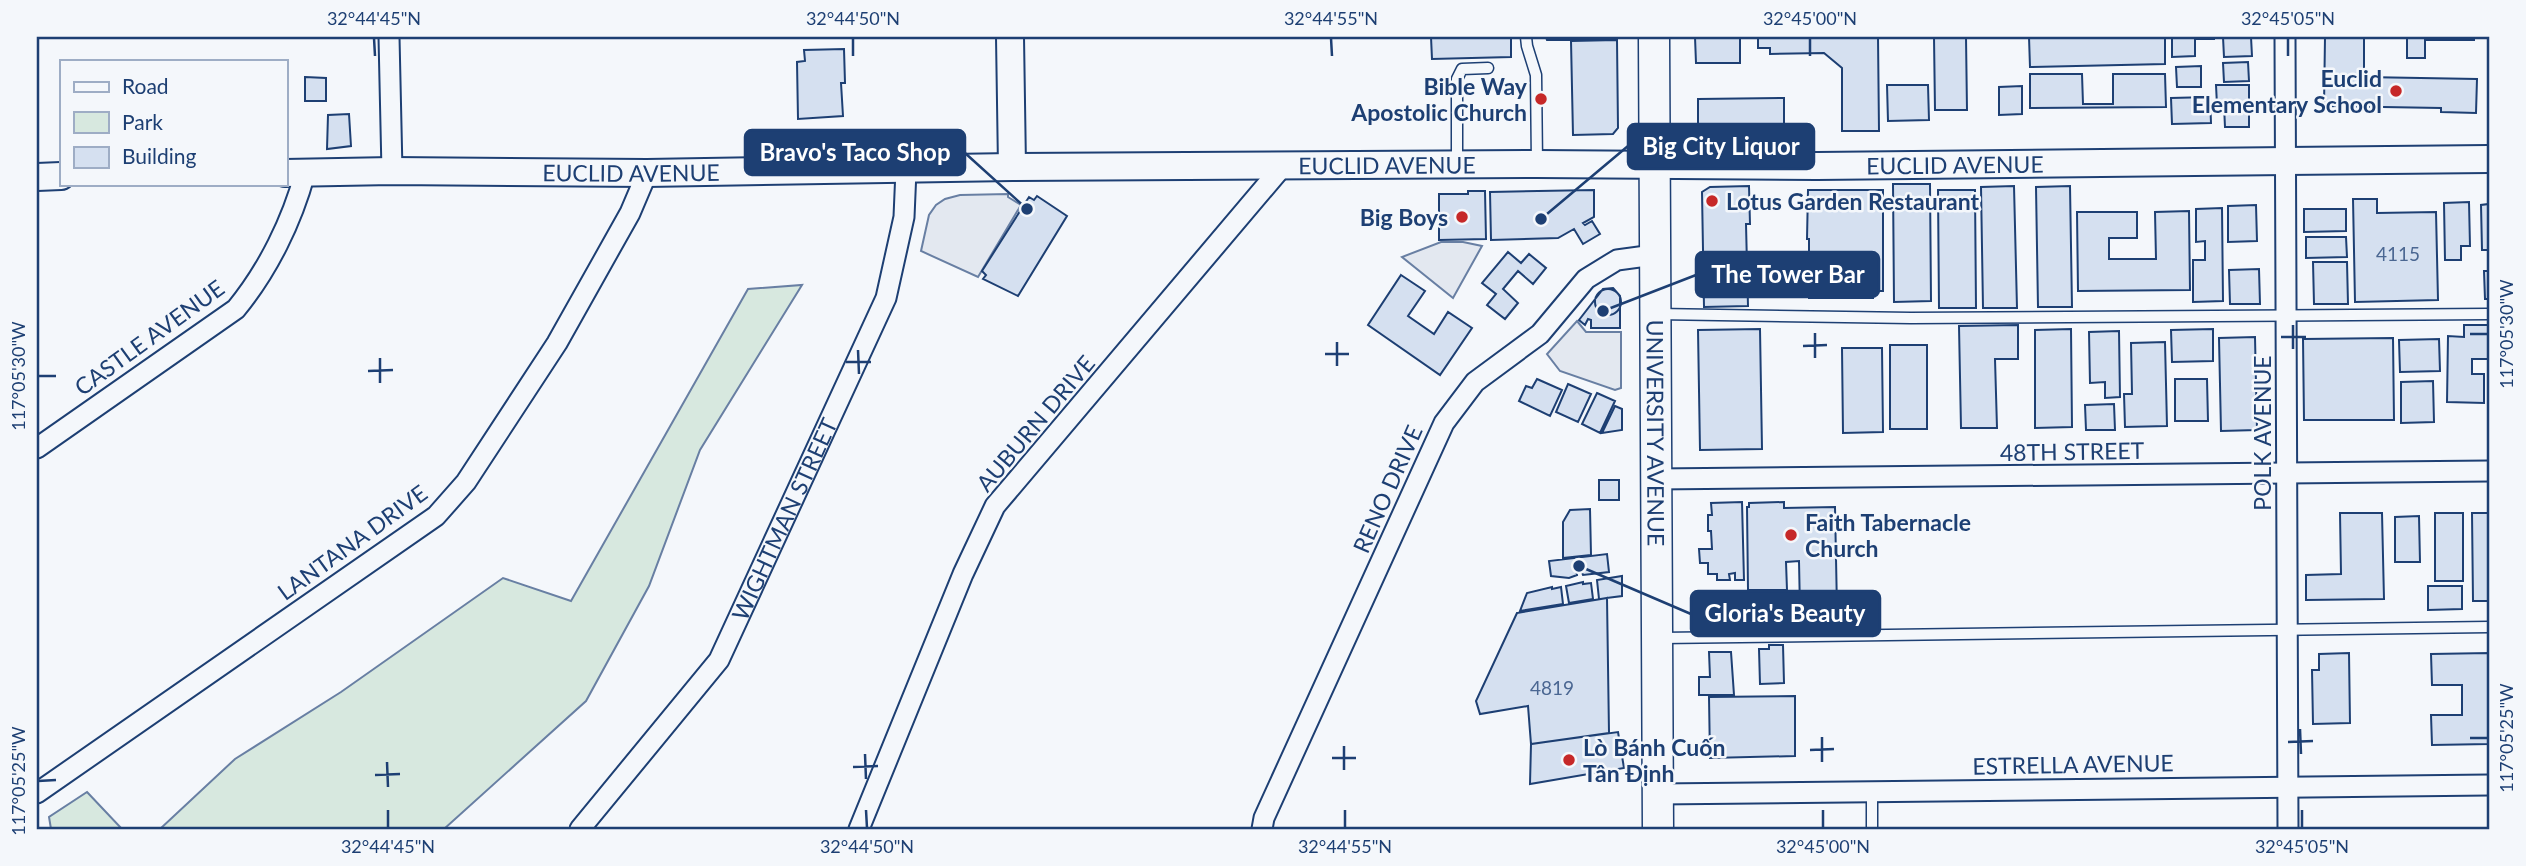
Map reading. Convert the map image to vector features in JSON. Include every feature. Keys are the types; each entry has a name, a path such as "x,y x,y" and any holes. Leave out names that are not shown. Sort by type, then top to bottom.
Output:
{"main road":[{"path":"1010,37 1012,167"},
{"name":"UNIVERSITY AVENUE","path":"1654,37 1658,829"},
{"name":"EUCLID AVENUE","path":"295,173 648,173 1012,167 1537,164 1817,166 2489,159"},
{"path":"37,177 60,176"}],"street":[{"path":"389,37 392,172"},
{"name":"POLK AVENUE","path":"2285,37 2288,829"},
{"name":"AUBURN DRIVE","path":"859,829 963,574 995,506 1282,167"},
{"name":"WIGHTMAN STREET","path":"580,829 719,660 886,298 904,217 906,170"},
{"name":"CASTLE AVENUE","path":"37,448 236,309 253,288 296,205 295,173"},
{"name":"LANTANA DRIVE","path":"37,793 436,516 467,482 557,343 630,213 648,173"},
{"name":"RENO DRIVE","path":"1262,829 1264,818 1444,423 1475,382 1540,334 1586,279 1617,260 1654,255"},
{"name":"48TH STREET","path":"1656,479 2489,471"},
{"name":"ESTRELLA AVENUE","path":"1658,794 2489,785"}],"lane":[{"path":"1527,37 1536,75 1537,164"},
{"path":"1457,166 1457,79 1462,69 1489,68"},
{"path":"1654,314 1911,318 2489,314"},
{"path":"1657,638 2489,627"},
{"path":"1872,791 1872,829"}],"green space":[{"path":"802,285 700,450 649,586 586,701 444,829 160,829 235,759 341,692 503,578 571,601 748,289"},
{"path":"87,792 122,829 51,829 49,817"}],"shaded area":[{"path":"1008,194 1008,197 1021,205 978,277 921,251 929,215 936,205 945,199 960,195"},
{"path":"1441,242 1463,242 1482,246 1453,298 1402,257"},
{"path":"1577,321 1586,332 1621,332 1621,388 1615,390 1560,371 1547,354"}],"building":[{"path":"1431,37 1511,37 1511,57 1432,59"},
{"path":"1546,37 1616,37 1616,39 1547,40"},
{"path":"1695,37 1740,37 1740,63 1696,63"},
{"path":"1758,37 1878,37 1879,131 1842,131 1842,68 1824,53 1770,54 1770,48 1758,48"},
{"path":"1934,37 1966,37 1967,110 1935,110"},
{"path":"2029,37 2165,37 2165,64 2030,67"},
{"path":"2172,37 2214,39 2195,39 2195,56 2172,57"},
{"path":"2223,37 2251,37 2252,56 2224,57"},
{"path":"2325,37 2364,37 2364,77 2477,79 2476,113 2441,112 2441,108 2324,106"},
{"path":"2407,37 2474,37 2474,40 2425,40 2425,58 2407,58"},
{"path":"1617,40 1618,128 1613,134 1573,135 1571,41"},
{"path":"844,49 845,83 841,83 843,116 798,119 797,62 805,61 804,50"},
{"path":"2248,62 2249,81 2224,82 2223,63"},
{"path":"2201,66 2201,87 2177,87 2176,67"},
{"path":"2030,74 2082,74 2083,104 2113,104 2113,74 2165,74 2166,107 2030,108"},
{"path":"305,77 326,78 326,101 305,101"},
{"path":"1887,85 1928,85 1929,120 1888,121"},
{"path":"2216,85 2249,85 2249,127 2225,127 2224,105 2217,105"},
{"path":"2022,86 2022,114 1999,115 1999,87"},
{"path":"2210,97 2211,123 2172,124 2171,98"},
{"path":"1784,98 1784,133 1698,133 1698,99"},
{"path":"349,114 351,146 327,149 328,115"},
{"path":"1893,184 1930,184 1931,301 1894,302"},
{"path":"1749,186 1750,224 1746,224 1748,306 1704,307 1702,192 1710,187"},
{"path":"2014,186 2017,308 1983,308 1981,187"},
{"path":"2070,186 2072,307 2038,307 2036,187"},
{"path":"1594,190 1594,217 1583,223 1585,225 1592,221 1600,234 1583,244 1574,229 1558,238 1491,240 1490,192"},
{"path":"1808,190 1883,190 1883,291 1873,291 1873,298 1809,298"},
{"path":"1938,190 1975,190 1976,308 1939,308"},
{"name":"Big Boys","path":"1468,191 1485,191 1486,239 1439,240 1439,194 1468,194"},
{"path":"1037,196 1067,216 1018,296 983,279 986,275 982,271 1029,197 1034,200"},
{"path":"2353,199 2377,199 2377,213 2436,212 2438,300 2355,302"},
{"path":"2469,202 2470,246 2461,246 2461,260 2445,260 2444,203"},
{"path":"2489,204 2489,250 2482,250 2481,205"},
{"path":"2256,205 2257,241 2228,242 2228,206"},
{"path":"2222,208 2223,301 2193,302 2193,260 2205,260 2205,241 2196,242 2196,209"},
{"path":"2304,209 2346,209 2346,231 2304,232"},
{"path":"2189,211 2190,290 2078,291 2077,212 2137,212 2137,238 2109,238 2109,259 2156,259 2155,212"},
{"path":"2306,237 2346,237 2347,257 2306,258"},
{"path":"1508,252 1521,263 1529,254 1546,268 1533,284 1518,271 1503,289 1518,303 1505,319 1487,305 1496,294 1482,283"},
{"path":"2313,262 2347,262 2348,304 2314,304"},
{"path":"2259,269 2260,304 2230,304 2229,270"},
{"path":"2484,271 2489,271 2489,299 2485,299"},
{"path":"1401,275 1425,291 1408,316 1434,334 1448,312 1472,328 1440,375 1368,325"},
{"path":"1613,288 1620,296 1620,328 1591,328 1591,320 1588,319 1585,325 1579,320 1603,289"},
{"path":"1608,289 1617,293 1621,302 1617,311 1608,315 1599,311 1595,302 1599,293"},
{"path":"2018,325 2018,359 1995,359 1997,428 1961,428 1959,326"},
{"path":"2464,325 2489,325 2488,359 2472,359 2472,374 2484,374 2484,403 2447,402 2448,336 2464,337"},
{"path":"1760,329 1762,449 1700,450 1698,330"},
{"path":"2071,329 2072,427 2035,428 2035,330"},
{"path":"2213,329 2213,361 2172,362 2171,330"},
{"path":"2119,331 2120,397 2105,398 2105,382 2090,383 2089,332"},
{"path":"2255,337 2257,430 2221,431 2219,338"},
{"path":"2393,338 2394,420 2304,420 2303,339"},
{"path":"2439,339 2440,371 2400,372 2399,340"},
{"path":"2165,342 2167,426 2125,427 2124,394 2132,394 2131,343"},
{"path":"1890,345 1927,345 1927,429 1890,429"},
{"path":"1842,348 1882,348 1883,432 1843,433"},
{"path":"1537,379 1562,390 1550,416 1519,401 1526,386 1532,388"},
{"path":"2175,379 2207,379 2208,421 2175,421"},
{"path":"2433,381 2434,422 2401,423 2401,382"},
{"path":"1568,384 1591,394 1578,422 1556,412"},
{"path":"1597,393 1615,401 1600,433 1582,424"},
{"path":"2114,404 2115,430 2086,430 2085,405"},
{"path":"1615,406 1622,409 1622,430 1602,433"},
{"path":"1599,480 1619,480 1619,500 1599,500"},
{"path":"1742,502 1744,580 1735,580 1735,573 1729,574 1730,580 1717,580 1717,574 1708,574 1708,563 1700,563 1699,549 1712,549 1711,531 1708,531 1708,515 1712,515 1711,503"},
{"name":"Faith Tabernacle Church","path":"1784,502 1784,508 1835,507 1837,609 1800,610 1799,561 1786,562 1787,590 1748,590 1747,507 1749,503"},
{"path":"1590,509 1591,555 1563,558 1563,522 1570,510"},
{"path":"2340,513 2382,513 2384,599 2306,600 2306,575 2341,574"},
{"path":"2435,513 2463,513 2463,581 2435,581"},
{"path":"2472,513 2489,513 2489,601 2473,601"},
{"path":"2419,516 2420,562 2395,562 2395,517"},
{"path":"1607,554 1609,572 1583,575 1581,570 1576,570 1577,575 1569,578 1551,576 1549,561"},
{"path":"1622,576 1622,596 1599,599 1597,580"},
{"path":"1591,583 1593,599 1569,603 1566,586"},
{"path":"2428,586 2462,586 2462,609 2428,610"},
{"path":"1561,587 1563,604 1520,611 1527,593"},
{"path":"1607,598 1609,733 1531,744 1528,706 1480,714 1476,701 1517,613"},
{"path":"1769,645 1783,645 1784,683 1760,684 1759,649 1769,649"},
{"path":"1709,652 1731,652 1734,695 1699,695 1699,677 1710,677"},
{"path":"2349,653 2350,723 2313,724 2312,670 2319,670 2319,654"},
{"path":"2489,653 2489,744 2432,745 2431,715 2462,715 2462,685 2432,685 2431,654"},
{"path":"1795,696 1795,756 1710,758 1709,697"},
{"path":"1618,732 1624,768 1530,784 1531,744"}],"place":[{"name":"Euclid Elementary School","path":"2396,91"},
{"name":"Bible Way Apostolic Church","path":"1541,99"},
{"name":"Lotus Garden Restaurant","path":"1712,201"},
{"name":"Bravo's Taco Shop","path":"1027,209"},
{"name":"Big Boys","path":"1462,217"},
{"name":"Big City Liquor","path":"1541,219"},
{"name":"The Tower Bar","path":"1603,311"},
{"name":"Faith Tabernacle Church","path":"1791,535"},
{"name":"Gloria's Beauty","path":"1579,566"},
{"name":"Lò Bánh Cuốn Tân Định","path":"1569,760"}]}
